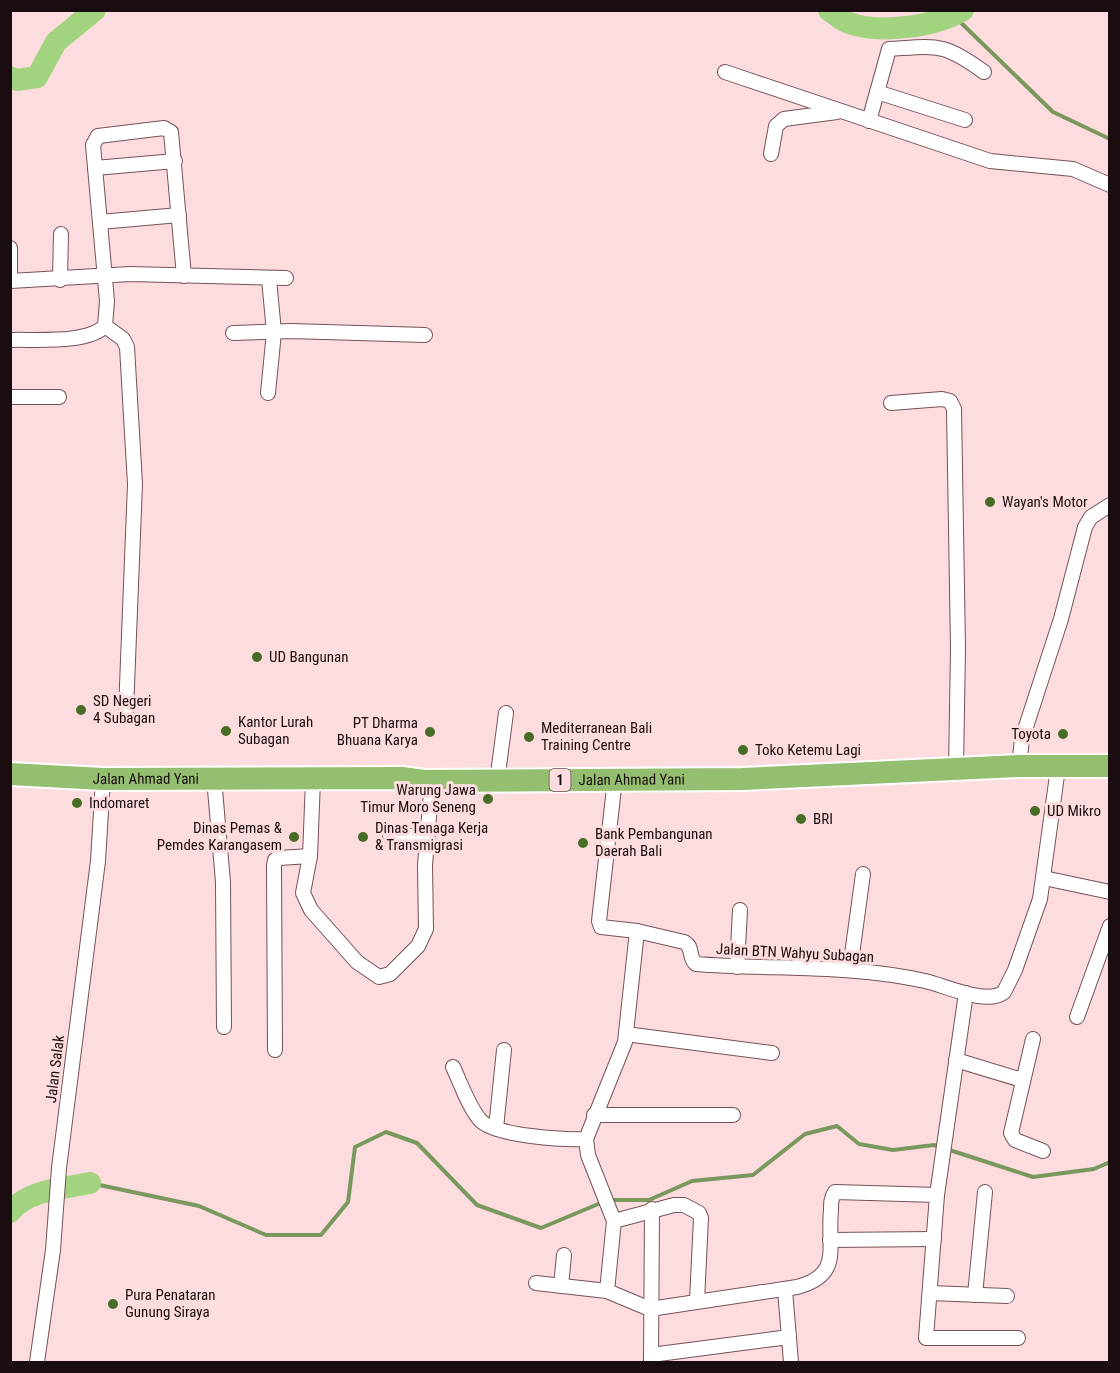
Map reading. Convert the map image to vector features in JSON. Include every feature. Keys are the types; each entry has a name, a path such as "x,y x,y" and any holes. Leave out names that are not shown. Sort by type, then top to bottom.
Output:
{"highway":[{"name":"Jalan Ahmad Yani","path":"10,774 103,779 402,778 432,781 497,781 743,779 1019,766 1058,768 1110,766"}],"street":[{"path":"869,121 889,49 938,46 958,53 984,72"},
{"path":"725,72 990,160 1073,169 1110,185"},
{"path":"877,92 965,120"},
{"path":"771,154 776,126 784,119 842,112"},
{"path":"10,340 82,338 98,333 105,326 108,319 93,145 98,136 164,128 172,134 184,276"},
{"path":"95,168 175,161"},
{"path":"100,222 179,215"},
{"path":"60,280 61,234"},
{"path":"10,248 10,273"},
{"path":"10,281 60,280 105,275 286,278"},
{"path":"268,393 274,332 269,279"},
{"path":"105,326 123,339 127,347 135,484 126,711"},
{"path":"232,333 425,335"},
{"path":"10,398 59,397"},
{"path":"891,403 942,399 950,401 954,410 958,648 956,770"},
{"path":"1019,766 1022,739 1064,611 1085,527 1091,517 1110,505"},
{"path":"497,781 506,713"},
{"name":"Jalan BTN Wahyu Subagan","path":"615,779 599,921 601,927 637,931 688,944 691,958 696,964 737,968 850,969 926,981 990,998 1004,993 1031,926 1044,878 1058,768"},
{"path":"214,778 223,882 224,1027"},
{"name":"Jalan Salak","path":"37,1362 53,1250 59,1168 98,861 103,779"},
{"path":"313,780 310,856 303,893 306,902 357,962 368,972 383,977 390,974 418,946 426,929 427,836 432,781"},
{"path":"390,836 427,836"},
{"path":"275,1050 274,865 275,860 279,858 310,856"},
{"path":"850,969 863,874"},
{"path":"1044,878 1110,892"},
{"path":"737,968 740,910"},
{"path":"1077,1017 1110,926"},
{"path":"607,1291 612,1218 588,1155 586,1139 594,1115 620,1058 626,1034 637,931"},
{"path":"966,993 937,1195 926,1338 1018,1338"},
{"path":"626,1034 772,1053"},
{"path":"1033,1039 1011,1136 1043,1150"},
{"path":"496,1128 504,1050"},
{"path":"956,1060 1022,1080"},
{"path":"453,1067 478,1118 486,1125 562,1140 586,1139"},
{"path":"594,1115 733,1115"},
{"path":"536,1283 607,1291 650,1309 785,1290 807,1284 825,1274 830,1264 832,1197 836,1192 843,1190 937,1195"},
{"path":"975,1295 985,1192"},
{"path":"612,1218 684,1204 699,1213 701,1218 697,1301"},
{"path":"652,1209 651,1359 789,1337"},
{"path":"830,1240 934,1239"},
{"path":"561,1286 564,1255"},
{"path":"785,1290 791,1362"},
{"path":"930,1293 1007,1296"}],"waterway":[{"path":"10,77 17,80 37,77 56,42 95,10"},
{"path":"829,10 849,23 876,28 907,27 938,21 963,10"},
{"path":"954,16 1053,112 1110,139"},
{"path":"610,1200 649,1200 692,1181 753,1175 805,1134 837,1126 859,1144 893,1150 934,1145 1033,1177 1094,1169 1110,1162"},
{"path":"90,1183 199,1206 266,1235 321,1235 348,1202 355,1147 386,1132 417,1143 477,1205 541,1228 603,1202"},
{"path":"10,1212 36,1194 90,1183"}],"place":[{"name":"Wayan's Motor","path":"990,502"},
{"name":"UD Bangunan","path":"257,657"},
{"name":"SD Negeri 4 Subagan","path":"81,710"},
{"name":"Kantor Lurah Subagan","path":"226,731"},
{"name":"PT Dharma Bhuana Karya","path":"430,732"},
{"name":"Toyota","path":"1063,734"},
{"name":"Mediterranean Bali Training Centre","path":"529,737"},
{"name":"Toko Ketemu Lagi","path":"743,750"},
{"name":"Warung Jawa Timur Moro Seneng","path":"488,799"},
{"name":"Indomaret","path":"77,803"},
{"name":"UD Mikro","path":"1035,811"},
{"name":"BRI","path":"801,819"},
{"name":"Dinas Pemas & Pemdes Karangasem","path":"294,837"},
{"name":"Dinas Tenaga Kerja & Transmigrasi","path":"363,837"},
{"name":"Bank Pembangunan Daerah Bali","path":"583,843"},
{"name":"Pura Penataran Gunung Siraya","path":"113,1304"}]}
